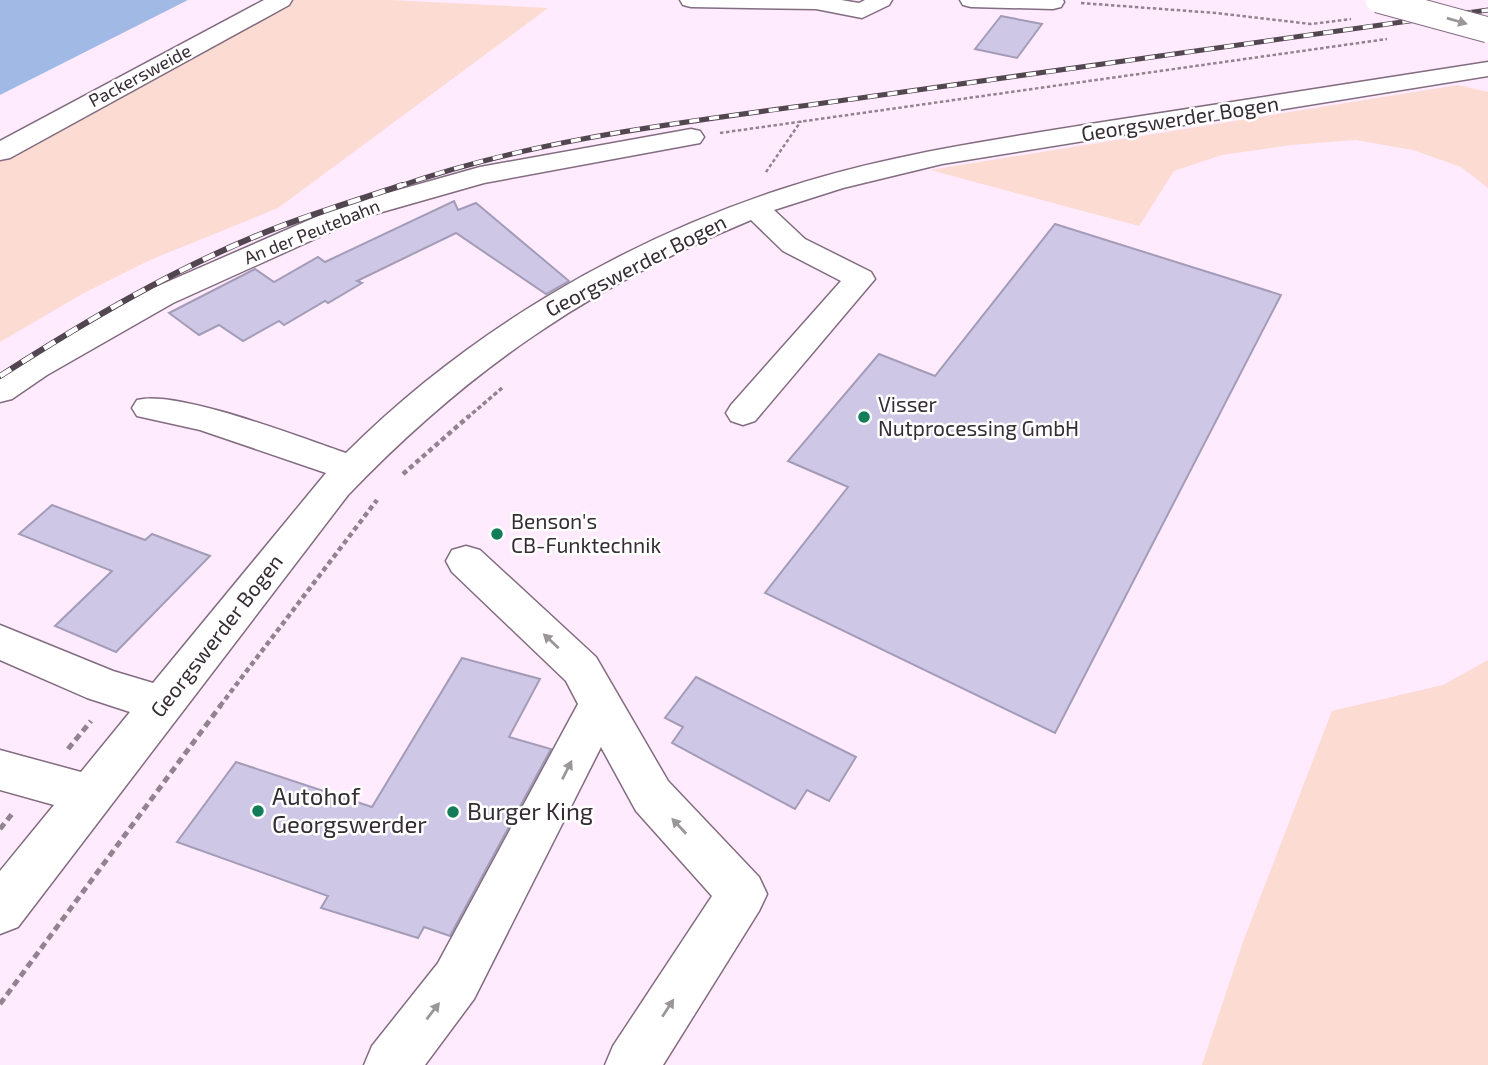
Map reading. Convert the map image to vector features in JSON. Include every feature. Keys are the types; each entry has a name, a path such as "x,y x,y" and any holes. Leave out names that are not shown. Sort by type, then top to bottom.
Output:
{"main road":[{"name":"Packersweide","path":"0,152 281,0"},
{"path":"691,0 816,2 872,6"},
{"path":"971,0 1052,2"},
{"path":"1371,8 1488,30"},
{"name":"Georgswerder Bogen","path":"0,910 352,468 415,406 463,367 518,328 584,288 665,246 759,192 858,175 942,156 1487,71"},
{"name":"An der Peutebahn","path":"0,391 35,367 162,296 351,212 480,175 691,137"},
{"path":"743,413 860,279 794,245 759,192"},
{"path":"149,408 205,419 352,468"},
{"path":"466,561 581,669 652,796 742,894 632,1065"},
{"path":"0,642 102,685 163,705"},
{"path":"401,1062 456,981 601,704"},
{"path":"0,770 91,796"}],"path":[{"path":"1052,2 1126,5 1311,24 1371,8"},
{"path":"691,137 1393,38"},
{"path":"759,192 801,121"},
{"path":"395,481 503,387"},
{"path":"0,1004 208,722 379,498"}],"shaded area":[{"path":"294,0 390,0 548,8 278,208 150,260 82,294 0,342 0,159"},
{"path":"1458,85 1488,92 1488,188 1461,167 1413,150 1356,140 1290,145 1222,155 1174,171 1139,226 930,170"},
{"path":"1488,660 1488,1065 1202,1065 1243,942 1332,711 1443,685"}],"water":[{"path":"0,0 188,0 0,95"}],"building":[{"path":"1001,16 1042,24 1017,58 975,49"},
{"path":"454,201 458,210 476,203 569,281 546,294 456,233 357,281 362,283 328,303 325,301 284,325 279,321 243,341 219,325 199,335 169,313 255,269 274,282 318,257 325,262"},
{"path":"1055,224 1281,295 1055,733 765,593 848,487 788,461 879,354 935,376"},
{"path":"52,505 145,540 152,534 210,556 116,652 55,626 112,571 19,534"},
{"path":"462,658 540,679 509,737 551,749 450,936 424,927 418,938 321,908 328,896 177,842 236,762 372,807"},
{"path":"696,677 856,757 829,801 807,790 795,809 672,743 683,727 665,718"}],"railway":[{"path":"397,187 510,154 626,131 1488,10"},
{"path":"0,376 98,316 200,261 287,224 402,185"}],"place":[{"name":"Visser Nutprocessing GmbH","path":"864,417"},
{"name":"Benson's CB-Funktechnik","path":"497,534"},
{"name":"Autohof Georgswerder","path":"258,811"},
{"name":"Burger King","path":"453,812"}]}
